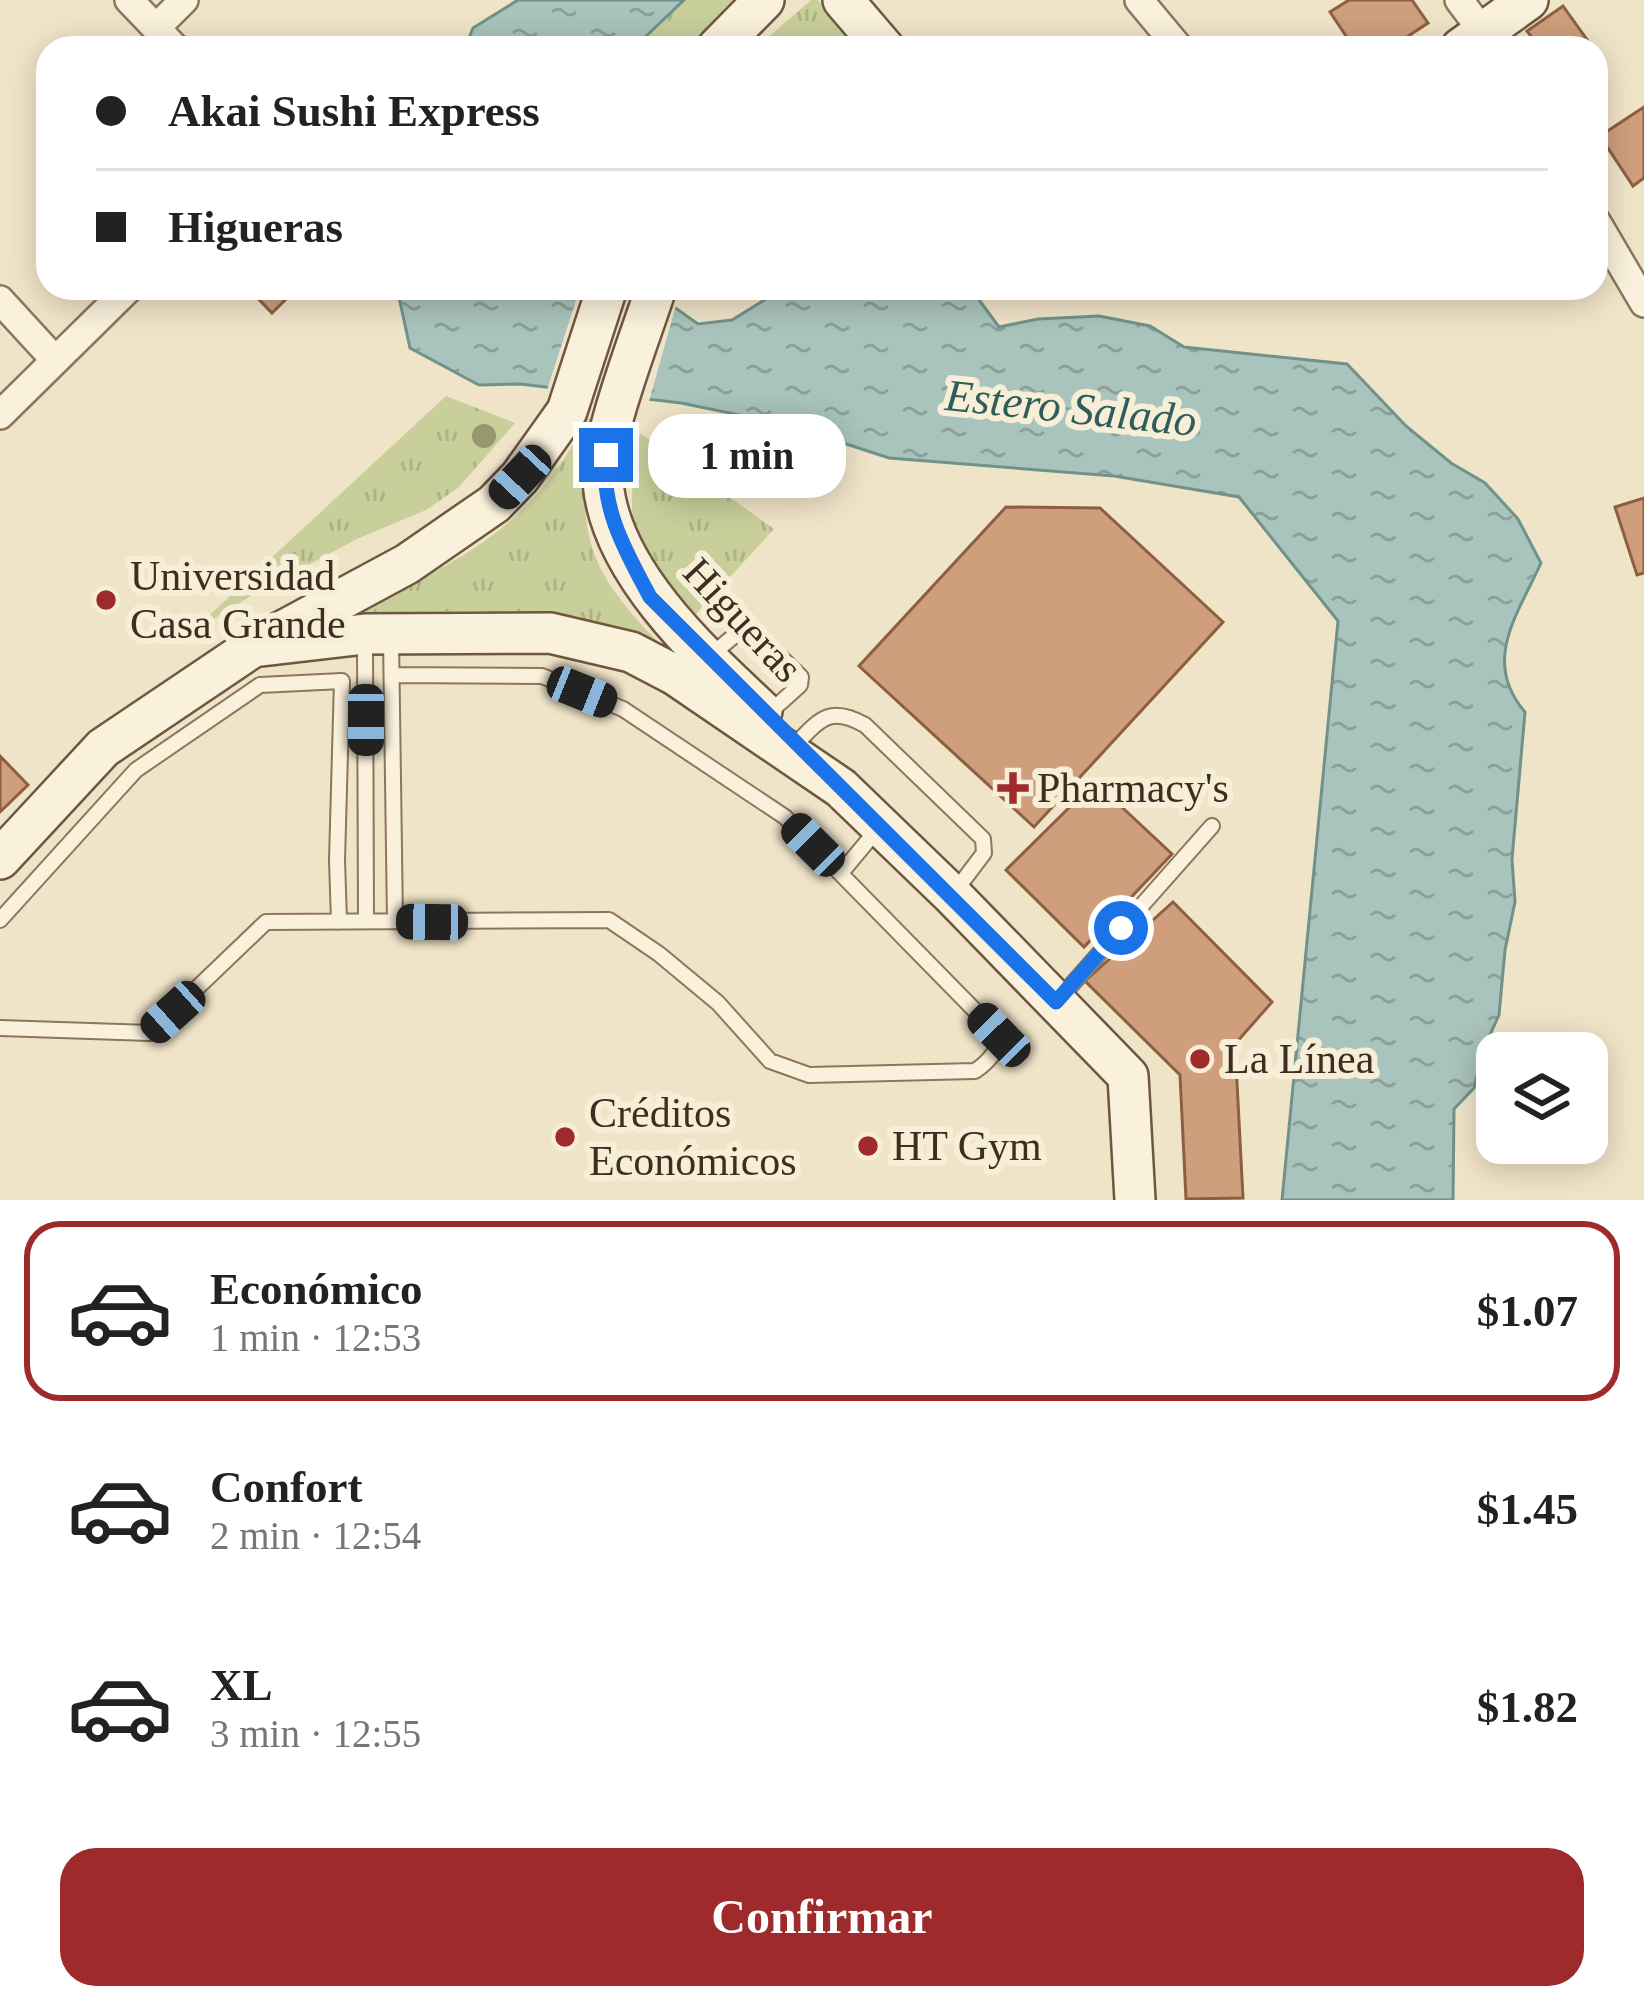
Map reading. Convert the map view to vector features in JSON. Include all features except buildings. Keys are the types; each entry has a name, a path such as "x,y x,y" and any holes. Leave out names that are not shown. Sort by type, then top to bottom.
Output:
{"street":[{"path":"129,0 164,36"},
{"path":"167,36 184,0"},
{"path":"843,0 874,36"},
{"path":"1139,0 1169,36"},
{"path":"1475,32 1528,0"},
{"path":"728,36 758,4"},
{"path":"1608,242 1644,303"},
{"path":"0,300 55,360"},
{"path":"0,415 117,300"},
{"path":"0,859 103,748 254,647 407,564 494,504 520,477 567,411 603,300"},
{"name":"Higueras","path":"652,300 606,455 603,483 620,542 650,597 841,788"},
{"path":"254,647 378,634 550,633 631,652 675,675 841,788 1128,1076 1135,1200"}],"lane":[{"path":"378,634 392,675 395,921"},
{"path":"366,921 365,680 378,634"},
{"path":"0,1028 150,1033 266,922 609,920 718,1003 770,1061 809,1075 975,1071 1000,1043 999,1035 785,817 623,709 542,676 392,675"},
{"path":"0,920 136,770 260,685 365,680"},
{"path":"339,922 343,681"},
{"path":"796,744 828,716 847,715 865,725 983,839 984,853 952,895"},
{"path":"1056,1002 1212,826"},
{"path":"841,873 880,827"}],"green space":[{"path":"684,0 739,0 703,36 646,36"},
{"path":"811,0 818,0 848,36 770,36"},
{"path":"446,396 515,423 458,488 426,510 357,539 259,591 188,635"},
{"path":"587,418 593,420 585,491 591,545 616,593 663,647 573,617 475,611 351,613 458,558 517,515 566,456"},
{"path":"640,433 774,529 696,614 654,573 637,542 632,487"}],"water":[{"path":"518,0 684,0 646,36 470,36 473,28"},
{"name":"Estero Salado","path":"400,300 664,300 698,324 732,320 764,300 979,300 999,327 1038,319 1099,316 1150,326 1184,347 1347,364 1406,426 1451,463 1485,483 1518,519 1541,563 1514,619 1505,656 1512,693 1525,712 1512,859 1515,902 1499,1015 1491,1032 1476,1032 1474,1088 1454,1109 1453,1200 1282,1200 1338,621 1239,497 1114,476 889,458 788,425 681,403 520,384 479,385 410,348"}],"pier":[{"path":"576,300 677,302 648,405 546,393"}],"place":[{"name":"Universidad Casa Grande","path":"106,600"},
{"name":"Pharmacy's","path":"1013,788"},
{"name":"La Línea","path":"1200,1059"},
{"name":"Créditos Económicos","path":"565,1137"},
{"name":"HT Gym","path":"868,1146"}],"route":[{"path":"606,455 603,483 620,542 650,597 1056,1002 1121,928"}]}
